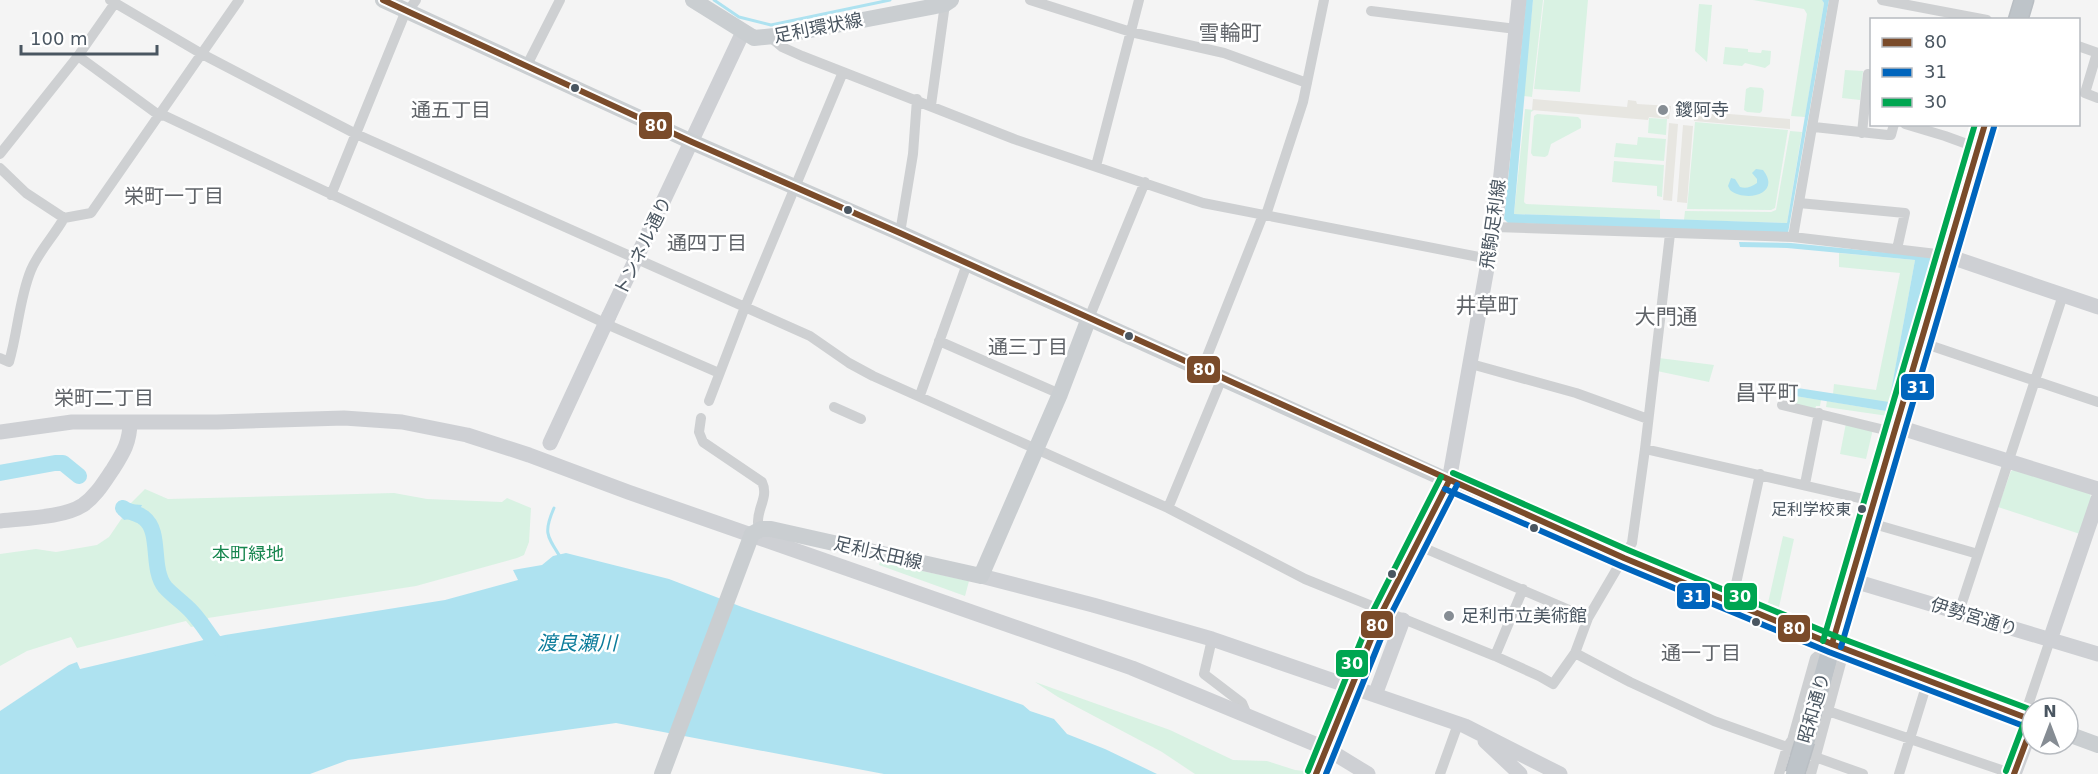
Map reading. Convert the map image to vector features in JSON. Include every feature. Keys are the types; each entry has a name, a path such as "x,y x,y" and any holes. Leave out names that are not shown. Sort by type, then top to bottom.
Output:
{"highway":[{"path":"2019,18 2024,0"},
{"name":"昭和通り","path":"1795,774 1796,744 1832,645 1872,501 1984,126"}],"main road":[{"path":"383,0 412,6 526,66 692,142 1624,558 1832,645 1928,680 2020,717"},
{"name":"足利環状線","path":"693,0 754,38 770,37 948,2"},
{"path":"981,576 1060,394 1089,318"},
{"path":"1320,766 1382,612 1449,481"},
{"name":"足利太田線","path":"753,534 761,529 771,529 981,576"},
{"path":"662,774 753,534"},
{"path":"2080,738 2098,745"}],"street":[{"path":"0,168 26,193 64,218 91,213 239,0"},
{"path":"526,66 560,0"},
{"path":"1030,0 1131,32 1224,53 1307,83"},
{"path":"1096,166 1139,0"},
{"path":"1202,369 1264,215 1303,102 1324,0"},
{"name":"飛駒足利線","path":"1449,481 1495,227 1519,0"},
{"path":"1793,237 1814,127 1834,0"},
{"path":"1882,0 1931,14 1968,18"},
{"path":"0,154 78,56 112,2 202,54 356,134 634,263 810,336 857,367 1036,449 1097,474 1305,579 1495,656 1553,684 1575,653 1588,618 1632,543 1670,234"},
{"path":"931,105 948,2"},
{"path":"331,195 403,18 412,6"},
{"path":"1371,10 1516,29"},
{"name":"トンネル通り","path":"543,460 743,32"},
{"path":"770,37 783,47 1014,139 1203,203 1489,259"},
{"path":"2080,46 2098,53 2085,93 2098,98"},
{"path":"78,56 161,115 613,327 719,373"},
{"path":"709,401 843,72"},
{"path":"1862,132 1868,74 1870,74"},
{"path":"900,233 914,154 917,99"},
{"path":"1814,127 1891,135 1893,126"},
{"path":"1912,126 1945,135 1978,148"},
{"path":"1089,318 1145,182"},
{"path":"1799,203 1905,213 1897,249"},
{"path":"0,358 9,362 31,271 41,251 64,218"},
{"path":"1495,227 1793,237 1945,255 2098,307"},
{"path":"920,395 967,264"},
{"path":"1959,612 2063,294"},
{"path":"939,341 1060,394"},
{"path":"1920,342 2098,402"},
{"path":"1471,364 1566,390 1648,419"},
{"path":"1168,508 1222,378"},
{"path":"1782,405 1894,429 2098,489"},
{"path":"834,407 861,419"},
{"path":"1805,484 1819,413"},
{"path":"0,432 72,422 217,422 342,418 433,427 467,435 1110,660 1327,749 1368,774"},
{"path":"701,418 700,439 762,482 765,490 753,534"},
{"path":"0,521 67,512 81,506 96,494 124,452 130,437 130,422"},
{"path":"1645,449 1872,501"},
{"path":"1732,602 1760,474"},
{"path":"2035,696 2050,640 2098,499"},
{"path":"1867,522 1978,554"},
{"path":"1417,545 1588,618"},
{"path":"981,576 1212,639 1458,724 1560,774"},
{"name":"伊勢宮通り","path":"1851,580 2098,654"},
{"path":"1495,656 1523,589"},
{"path":"1375,695 1403,620"},
{"path":"1212,639 1204,674 1242,703 1247,715"},
{"path":"1811,774 1841,663 1832,645"},
{"path":"1575,653 1630,682 1714,721 1796,744 1815,757 1863,774"},
{"path":"1899,774 1928,680"},
{"path":"1828,711 2014,774 2020,753"},
{"path":"1440,774 1458,724"},
{"path":"1480,734 1483,740 1517,771 1523,755"},
{"path":"1779,774 1796,744"}],"green space":[{"path":"1533,0 1543,0 1532,97 1523,96"},
{"path":"1544,0 1588,0 1580,92 1534,89"},
{"path":"1753,0 1822,0 1824,3 1805,117 1791,116 1807,14 1804,9"},
{"path":"1699,4 1712,5 1707,62 1695,51"},
{"path":"1725,47 1748,49 1748,52 1771,51 1770,64 1765,68 1745,63 1742,66 1723,64"},
{"path":"1845,70 1863,71 1860,100 1842,98"},
{"path":"1762,88 1764,91 1760,113 1744,110 1746,89"},
{"path":"1525,109 1534,110 1531,112 1524,202 1526,204 1660,210 1660,219 1514,214"},
{"path":"1537,114 1578,117 1581,120 1581,128 1551,144 1548,155 1545,157 1533,156 1531,153 1534,116"},
{"path":"1649,118 1667,119 1666,135 1648,133"},
{"path":"1695,122 1788,130 1775,208 1771,210 1687,209"},
{"path":"1790,131 1802,132 1787,223 1684,220 1685,211 1771,212 1776,210"},
{"path":"1638,137 1666,139 1664,161 1614,157 1616,143 1637,145"},
{"path":"1614,161 1664,165 1662,197 1657,196 1657,186 1612,182"},
{"path":"1839,253 1915,260 1889,403 1833,394 1834,384 1876,390 1900,273 1839,267"},
{"path":"1659,358 1714,365 1709,382 1657,371"},
{"path":"1789,395 1821,400 1820,406 1816,406 1815,410 1788,404"},
{"path":"1827,401 1892,412 1888,416 1826,407"},
{"path":"1846,423 1873,429 1866,459 1840,454"},
{"path":"2016,469 2090,491 2091,499 2080,534 1998,507 2011,471"},
{"name":"本町緑地","path":"145,489 168,499 394,493 427,499 502,502 507,498 531,508 529,542 524,555 517,558 416,586 208,618 209,623 191,627 186,621 77,648 71,637 27,651 0,666 0,554 36,549 56,552 97,545 109,537 122,518 124,520 130,518 142,506 130,504"},
{"path":"1783,536 1794,539 1779,607 1768,603"},
{"path":"880,562 969,581 965,596 879,565"},
{"path":"1035,682 1170,730 1233,760 1267,761 1310,774 1195,774 1162,752 1058,697"}],"sand":[{"path":"1533,99 1627,107 1628,100 1636,101 1637,104 1671,106 1669,119 1649,117 1648,120 1532,110"},
{"path":"1694,111 1790,119 1790,129 1694,121"},
{"path":"1669,123 1678,124 1672,201 1663,200"},
{"path":"1683,125 1693,126 1687,203 1677,202"}],"water":[{"path":"1526,0 1533,0 1514,214 1787,223 1824,3 1822,0 1829,0 1788,233 1508,223 1504,219"},
{"path":"1756,169 1763,170 1768,178 1765,190 1760,194 1745,196 1730,190 1728,186 1731,178 1735,179 1742,188 1757,183 1752,173"},
{"path":"1739,242 1791,243 1931,257 1892,412 1789,395 1791,387 1889,402 1915,260 1787,248 1740,247"},
{"path":"130,504 142,505 137,518 124,520 118,514"},
{"name":"渡良瀬川","path":"566,553 669,579 742,607 1023,705 1030,711 1054,719 1067,734 1157,774 884,774 616,723 348,760 310,774 0,774 0,711 69,665 77,662 80,669 225,635 445,600 518,580 513,570 542,565 553,556"}],"waterway":[{"path":"714,0 739,17 771,25 890,0"},
{"path":"0,473 63,463 79,476"},
{"path":"123,508 142,516 149,524 155,541 158,570 165,587 189,609 220,649"},
{"path":"554,508 548,523 548,534 561,558"}],"transit line":[{"name":"80","path":"383,0 692,142 1624,558 1832,644 2020,715"},
{"name":"30","path":"1823,641 1974,126"},
{"name":"80","path":"1832,644 1984,126"},
{"name":"31","path":"1841,647 1994,127"},
{"name":"30","path":"1453,473 1628,550 1835,636 2020,705"},
{"name":"30","path":"1308,771 1374,609 1441,477"},
{"name":"80","path":"1316,774 1382,612 1449,481"},
{"name":"31","path":"1326,774 1390,616 1457,485"},
{"name":"31","path":"1445,489 1621,566 1829,652 2020,725"},
{"name":"30","path":"2006,771 2020,734"},
{"name":"80","path":"2014,774 2021,756"}],"place":[{"name":"鑁阿寺","path":"1663,110"},
{"name":"足利学校東","path":"1862,509"},
{"name":"足利市立美術館","path":"1449,616"}],"district":[{"name":"雪輪町","path":"1230,33"},
{"name":"通五丁目","path":"451,110"},
{"name":"栄町一丁目","path":"174,196"},
{"name":"通四丁目","path":"707,243"},
{"name":"井草町","path":"1487,306"},
{"name":"大門通","path":"1666,317"},
{"name":"通三丁目","path":"1028,347"},
{"name":"昌平町","path":"1767,393"},
{"name":"栄町二丁目","path":"104,398"},
{"name":"通一丁目","path":"1701,653"}]}
